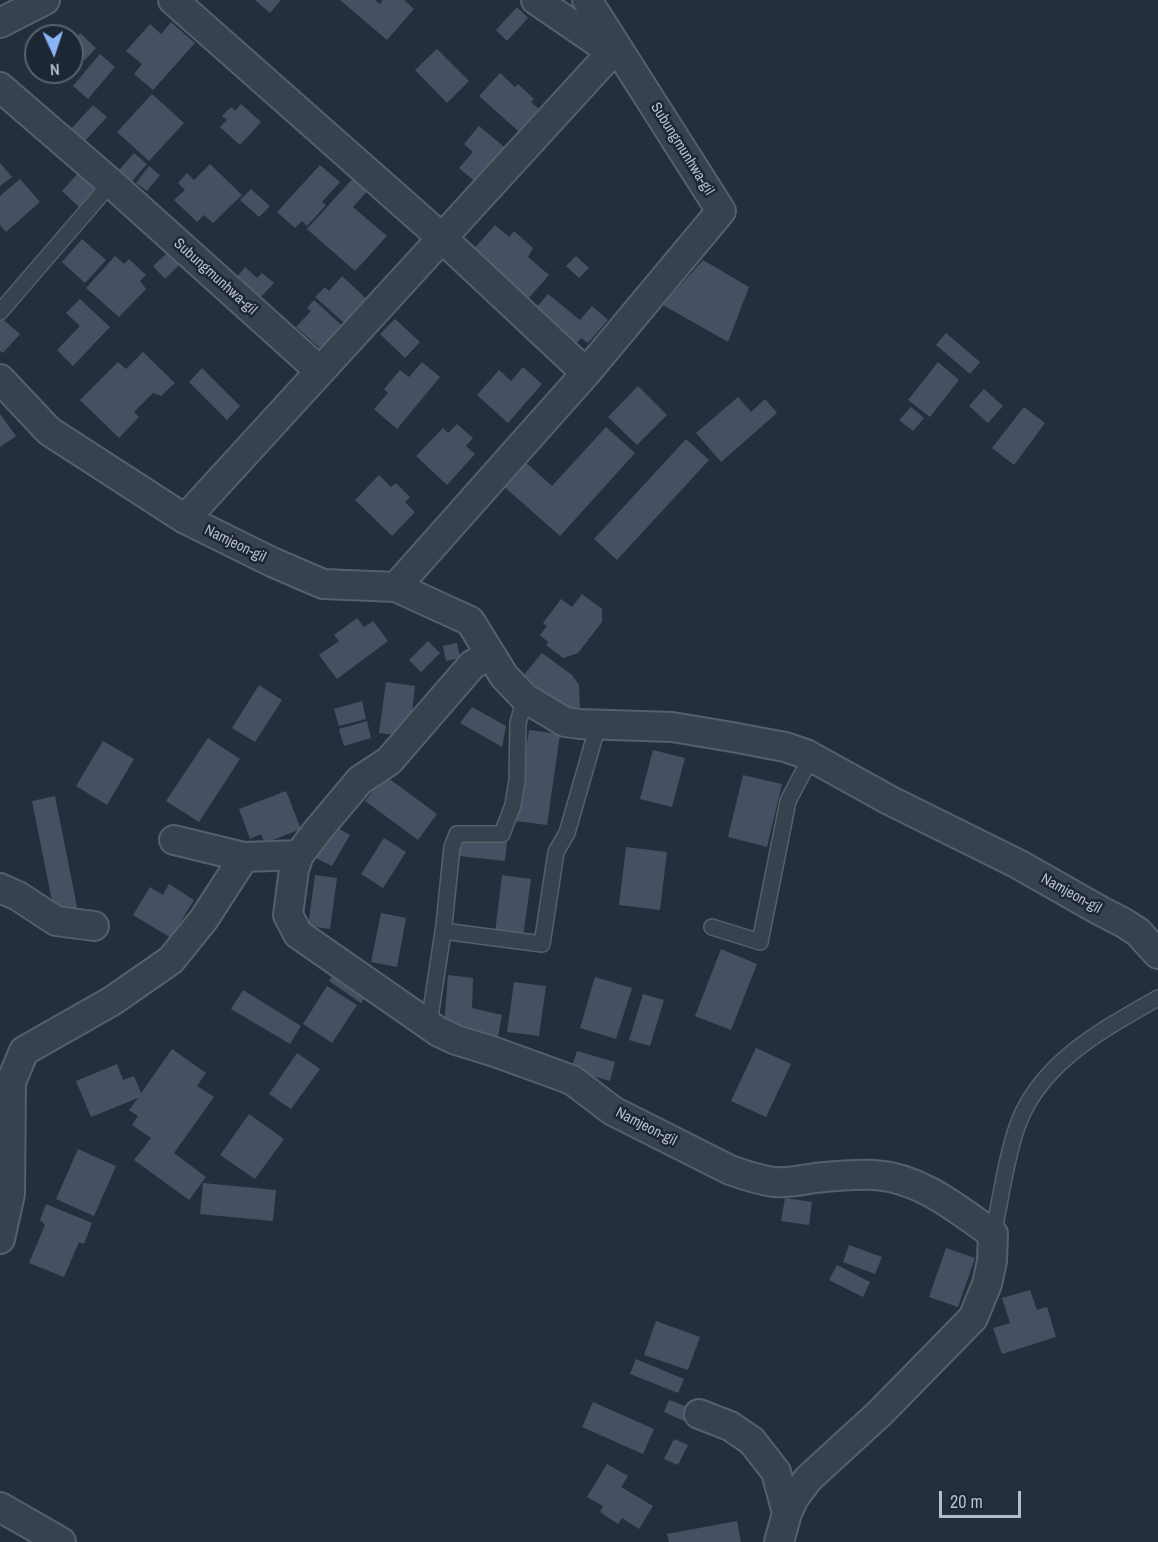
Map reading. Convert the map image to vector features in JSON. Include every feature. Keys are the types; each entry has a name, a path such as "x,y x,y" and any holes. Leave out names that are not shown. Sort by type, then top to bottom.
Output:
{"street":[{"path":"0,23 45,0"},
{"path":"173,0 442,238 586,374"},
{"path":"185,519 612,52 536,0"},
{"name":"Subungmunhwa-gil","path":"396,587 586,374 721,212 587,0"},
{"name":"Subungmunhwa-gil","path":"0,87 111,183 320,371"},
{"name":"Namjeon-gil","path":"0,379 49,431 185,519 272,562 323,584 396,587 470,621 504,676 525,698 565,722 672,727 785,747 811,757 889,800 1018,864 1124,923 1138,932 1158,954"},
{"name":"Namjeon-gil","path":"490,654 466,671 388,760 360,780 299,855 294,869 288,915 298,934 456,1040 572,1080 613,1111 730,1170 749,1177 775,1182 851,1175 877,1175 898,1179 919,1185 935,1194 993,1233"},
{"path":"174,840 244,857 299,855"},
{"path":"0,1239 10,1194 11,1082 24,1051 112,1001 171,960 204,919 244,857"},
{"path":"0,888 18,896 56,921 94,926"},
{"path":"779,1542 787,1513 794,1498 808,1479 880,1413 973,1318 987,1284 992,1262 993,1233"},
{"path":"699,1414 730,1426 752,1441 776,1472 787,1513"},
{"path":"0,1507 61,1542"}],"lane":[{"path":"0,312 111,183"},
{"path":"429,1024 443,931 452,847 457,834 502,834 513,805 517,781 518,723 525,698"},
{"path":"443,931 542,944 556,852 567,833 598,725"},
{"path":"712,927 760,942 788,801 811,757"},
{"path":"993,1233 1016,1128 1033,1095 1049,1074 1089,1038 1118,1019 1158,998"}],"building":[{"path":"255,0 281,0 270,13"},
{"path":"340,0 375,0 380,4 383,0 404,0 414,9 387,40"},
{"path":"517,7 528,18 507,41 496,30"},
{"path":"171,22 195,43 153,90 134,74 142,64 126,51 150,24 161,34"},
{"path":"84,37 96,48 84,59"},
{"path":"437,49 469,81 447,103 415,70"},
{"path":"100,54 115,67 88,99 73,86 84,84 84,73"},
{"path":"500,73 515,87 518,84 534,99 531,102 546,115 526,138 479,96"},
{"path":"152,94 184,123 149,161 117,132"},
{"path":"241,104 261,122 240,145 220,127 227,120 222,116 231,107 235,111"},
{"path":"93,105 107,117 85,141 71,129"},
{"path":"479,126 509,151 479,185 459,168 473,152 464,144"},
{"path":"134,153 147,164 132,181 119,170"},
{"path":"0,163 12,177 0,186"},
{"path":"210,164 242,195 213,223 204,215 197,222 174,200 185,190 178,183 187,173 194,180"},
{"path":"320,165 340,182 322,202 326,205 307,226 302,221 295,228 277,212"},
{"path":"149,166 160,175 147,191 136,183"},
{"path":"79,172 97,188 80,208 62,191"},
{"path":"355,176 369,189 353,207 387,236 355,271 307,229"},
{"path":"20,179 40,202 6,232 0,225 0,196"},
{"path":"251,189 270,206 259,217 240,200"},
{"path":"495,225 509,237 514,231 533,248 528,257 549,275 527,300 472,251"},
{"path":"82,239 106,260 85,283 62,262"},
{"path":"167,253 179,265 165,279 153,266"},
{"path":"115,256 124,264 129,259 146,275 140,281 146,289 119,317 86,288"},
{"path":"576,256 589,268 579,278 566,266"},
{"path":"703,260 749,287 728,342 663,305"},
{"path":"245,267 257,278 262,273 274,283 259,299 236,278"},
{"path":"342,276 372,304 350,328 315,297 325,287 329,291"},
{"path":"548,294 580,320 592,306 608,320 588,343 581,338 576,344 535,309"},
{"path":"80,299 110,327 73,366 57,350 80,326 66,313"},
{"path":"314,300 348,331 327,354 296,327 311,311 307,308"},
{"path":"0,317 20,334 3,353 0,351"},
{"path":"395,319 420,342 405,358 380,334"},
{"path":"946,333 980,362 970,374 936,345"},
{"path":"143,352 175,383 161,396 153,393 134,412 139,417 119,438 80,400 118,362 126,369"},
{"path":"422,362 440,377 397,429 374,409 388,393 384,389 400,370 409,377"},
{"path":"938,362 959,380 930,417 908,400"},
{"path":"523,367 542,384 508,423 477,395 499,370 511,381"},
{"path":"202,368 240,406 227,420 189,382"},
{"path":"638,386 667,415 637,445 608,417"},
{"path":"984,389 1003,406 988,423 969,406"},
{"path":"738,397 751,412 765,399 777,413 721,462 696,433"},
{"path":"911,407 924,418 913,431 899,420"},
{"path":"1024,407 1045,423 1014,465 992,448"},
{"path":"0,414 16,436 0,447"},
{"path":"457,424 473,438 466,446 475,454 447,485 416,456 443,428 448,433"},
{"path":"606,427 635,453 560,536 501,484 523,460 552,486"},
{"path":"686,439 709,460 617,560 594,539"},
{"path":"379,475 391,487 396,483 410,497 405,502 415,512 392,536 355,500"},
{"path":"582,594 602,609 602,622 578,653 563,658 546,645 548,642 540,635 547,626 543,623 561,599 572,607"},
{"path":"357,618 364,627 373,621 388,641 337,679 319,655 339,641 334,635"},
{"path":"428,641 440,653 421,672 409,660"},
{"path":"457,643 460,658 446,661 443,646"},
{"path":"542,653 572,675 579,685 580,709 574,716 522,677"},
{"path":"386,682 415,686 410,729 402,736 379,733"},
{"path":"259,685 282,700 255,742 232,728"},
{"path":"362,701 366,719 339,726 334,709"},
{"path":"472,707 506,726 502,747 460,723"},
{"path":"367,721 371,738 344,746 339,729"},
{"path":"529,730 560,734 547,825 516,821"},
{"path":"208,738 240,759 199,822 166,801"},
{"path":"103,741 134,759 107,805 76,786"},
{"path":"653,750 685,758 672,807 640,799"},
{"path":"384,775 437,814 418,840 365,801"},
{"path":"743,775 782,784 767,847 728,837"},
{"path":"286,791 301,829 265,843 261,834 250,839 239,809"},
{"path":"55,796 78,912 55,916 32,801"},
{"path":"334,826 350,835 332,866 316,858"},
{"path":"384,838 406,852 383,888 361,874"},
{"path":"460,838 507,842 505,861 459,856"},
{"path":"626,847 667,852 660,910 619,905"},
{"path":"315,875 337,878 330,929 308,926"},
{"path":"502,875 531,879 523,937 495,933"},
{"path":"169,884 194,900 171,938 133,915 150,887 163,895"},
{"path":"381,913 406,918 397,967 371,962"},
{"path":"721,949 757,964 731,1030 695,1016"},
{"path":"336,970 369,992 361,1003 329,981"},
{"path":"448,975 473,978 472,1008 502,1015 497,1042 444,1026"},
{"path":"595,977 632,988 616,1039 580,1028"},
{"path":"514,982 546,986 539,1036 507,1032"},
{"path":"327,986 357,1005 332,1043 303,1024"},
{"path":"243,990 301,1026 290,1044 231,1009"},
{"path":"643,994 664,1000 650,1046 629,1040"},
{"path":"756,1048 791,1064 766,1117 731,1101"},
{"path":"172,1049 206,1073 197,1086 214,1097 174,1153 206,1177 189,1200 134,1160 151,1138 132,1125 138,1116 129,1110 138,1098 91,1117 76,1081 117,1064 123,1080 134,1076 141,1093"},
{"path":"577,1051 615,1062 610,1081 571,1070"},
{"path":"297,1053 320,1069 291,1109 269,1094"},
{"path":"249,1114 284,1139 255,1179 220,1155"},
{"path":"78,1149 116,1166 94,1216 56,1199"},
{"path":"203,1183 276,1190 273,1221 200,1214"},
{"path":"785,1198 812,1202 809,1225 781,1221"},
{"path":"46,1204 92,1223 84,1244 79,1242 64,1277 29,1263 45,1225 40,1220"},
{"path":"849,1245 882,1257 875,1274 843,1262"},
{"path":"946,1248 975,1258 958,1307 929,1297"},
{"path":"837,1265 870,1282 863,1297 829,1280"},
{"path":"1030,1290 1037,1310 1047,1307 1056,1337 1002,1354 993,1328 1010,1323 1002,1298"},
{"path":"656,1321 700,1337 688,1370 644,1355"},
{"path":"636,1359 684,1379 678,1393 630,1374"},
{"path":"669,1400 690,1408 684,1421 664,1412"},
{"path":"593,1402 654,1429 643,1454 582,1427"},
{"path":"674,1439 688,1445 678,1465 664,1459"},
{"path":"607,1464 628,1476 621,1487 653,1506 639,1529 622,1518 618,1524 600,1512 603,1506 587,1497"},
{"path":"737,1521 741,1542 669,1542 667,1534"}]}
